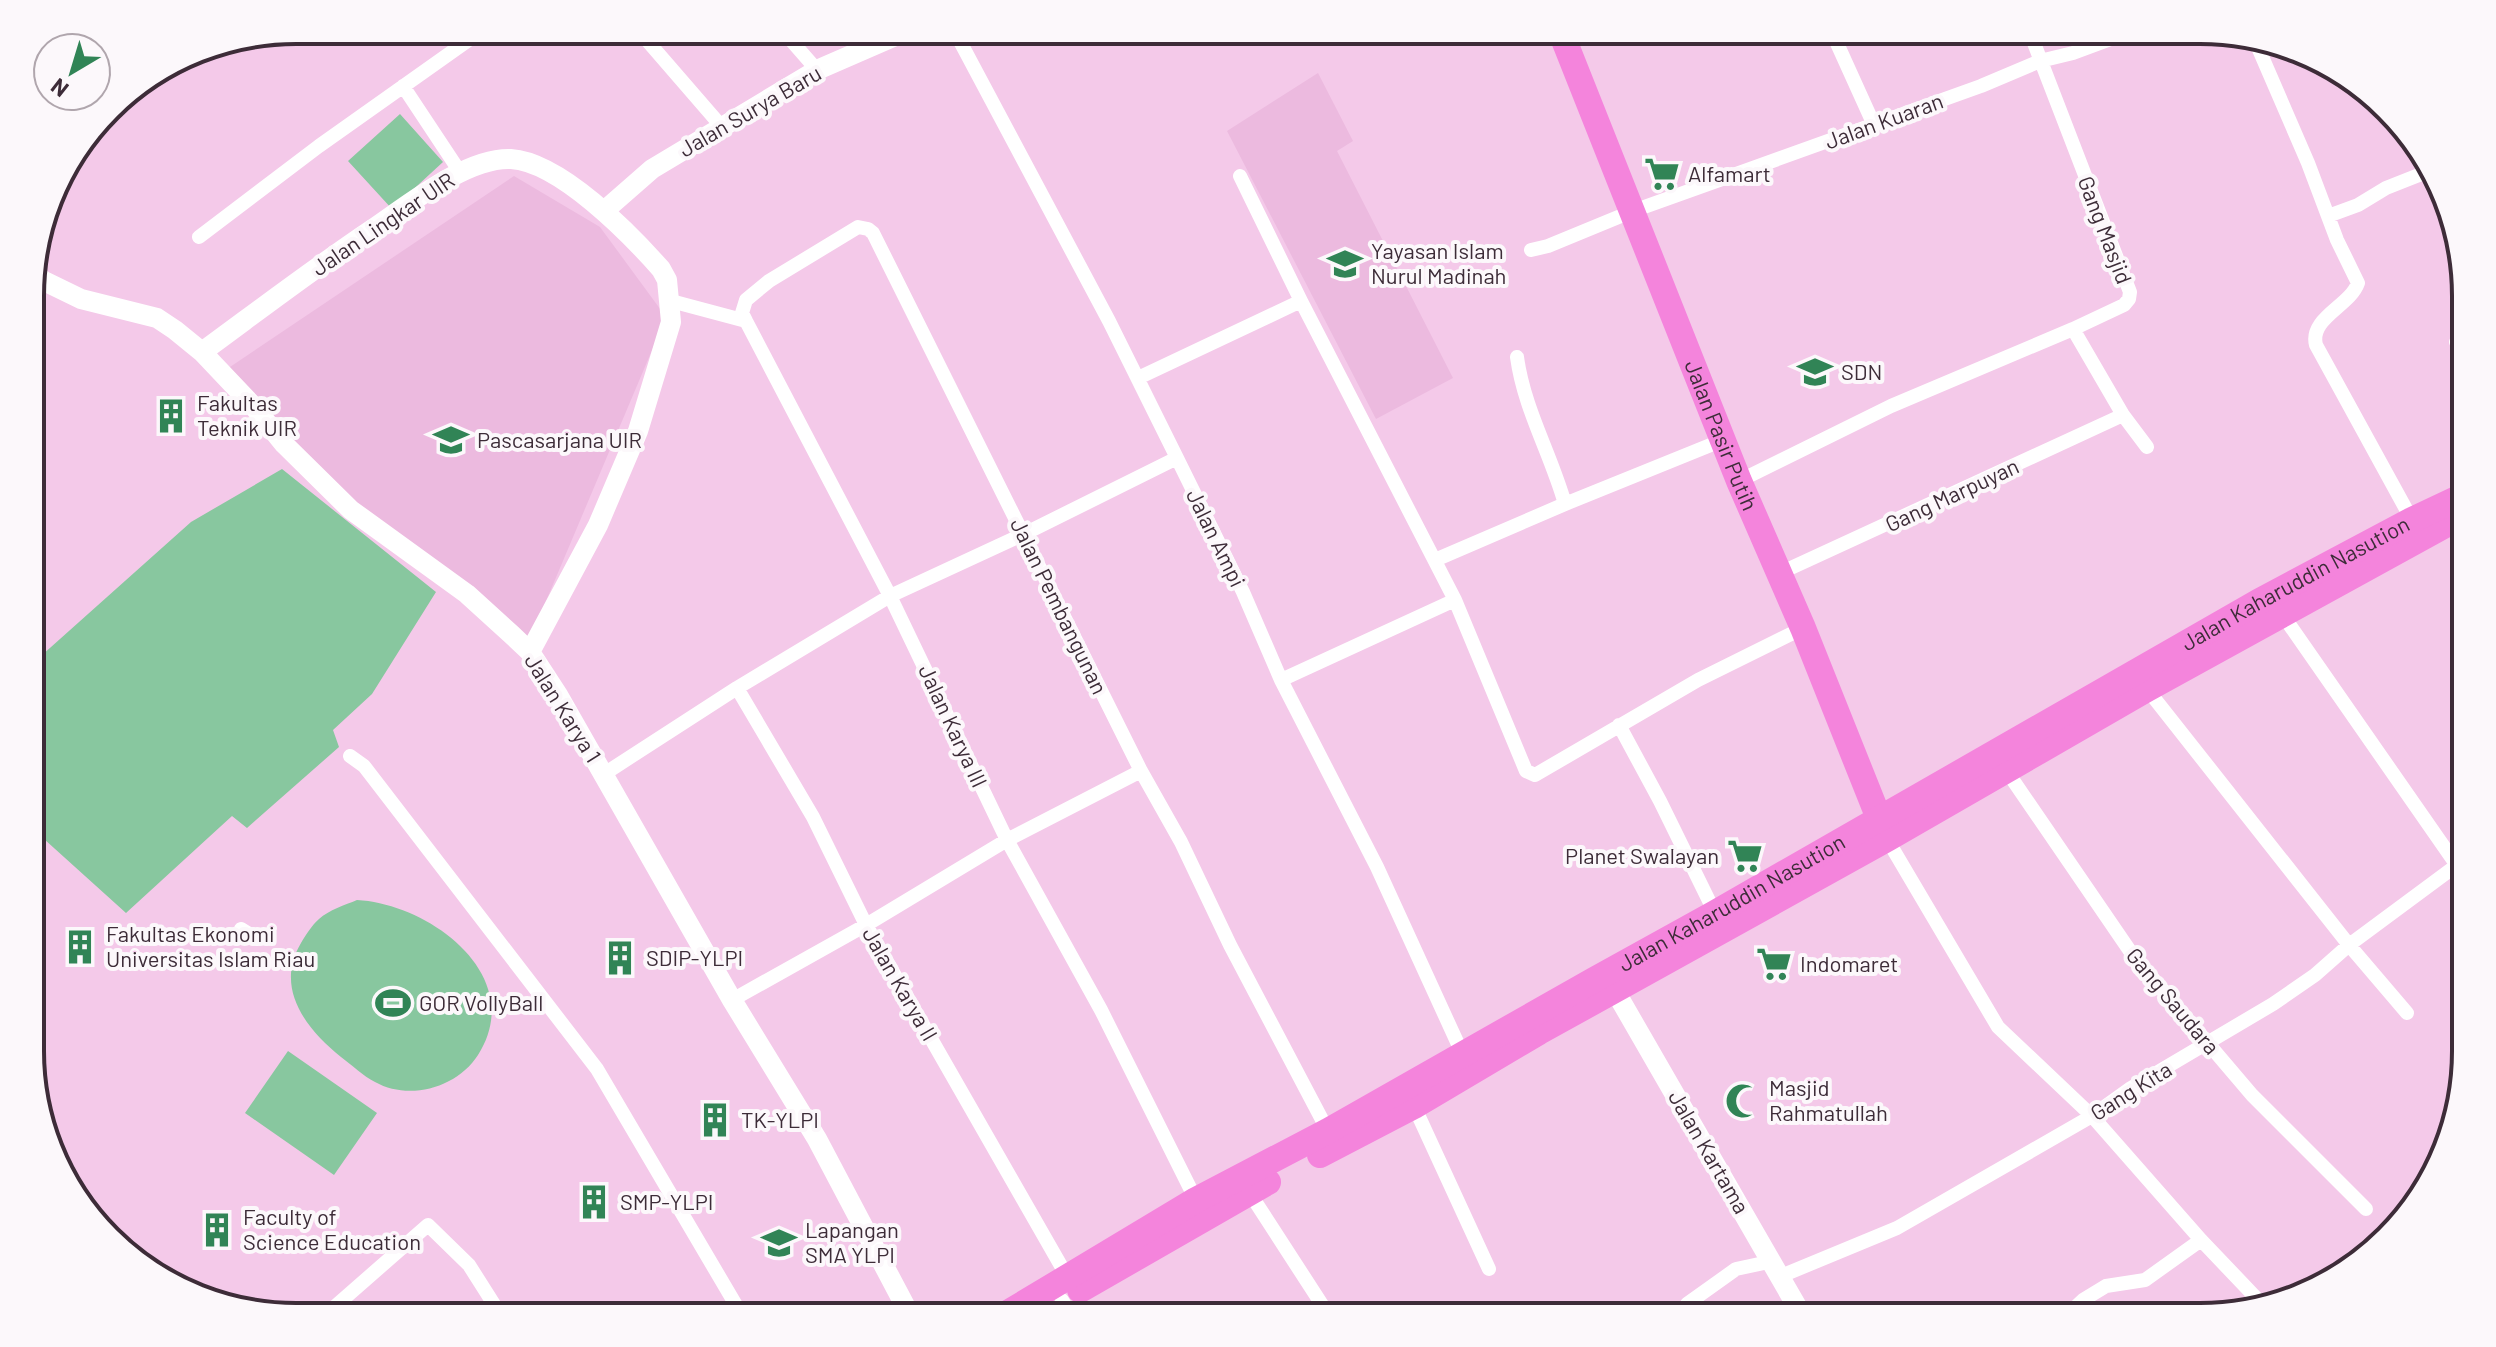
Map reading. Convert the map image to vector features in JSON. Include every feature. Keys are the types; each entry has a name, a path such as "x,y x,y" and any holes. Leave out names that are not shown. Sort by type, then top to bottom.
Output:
{"highway":[{"name":"Jalan Pasir Putih","path":"1566,44 1739,481 1803,628 1883,829"},
{"name":"Jalan Kaharuddin Nasution","path":"1116,1261 1414,1106 1883,829 2258,602 2452,501"},
{"name":"Jalan Kaharuddin Nasution","path":"1067,1298 1196,1200 1328,1131 1715,913 2006,770 2452,521"}],"street":[{"path":"1837,44 1874,125"},
{"name":"Gang Masjid","path":"1739,481 1891,406 2073,329 2124,305 2129,299 2130,292 2034,44"},
{"name":"Jalan Kuaran","path":"1531,250 1981,86 2040,61 2097,44"},
{"path":"199,237 319,146 462,45"},
{"path":"651,45 722,127"},
{"path":"795,45 817,70"},
{"name":"Jalan Surya Baru","path":"604,211 652,169 817,70 875,45"},
{"name":"Jalan Ampi","path":"962,45 1138,378 1243,592 1281,680 1377,867 1463,1055"},
{"path":"2260,52 2358,283 2343,305 2317,328 2314,337 2316,345 2412,520"},
{"path":"403,86 460,172"},
{"name":"Jalan Lingkar UIR","path":"202,352 318,266 460,172 512,159 544,169 565,180 604,211 661,269 667,280 671,301 671,322 638,431 598,525 530,652"},
{"path":"2328,216 2420,174"},
{"path":"1240,176 1455,600 1529,774 1535,775 1698,680 1803,628"},
{"name":"Jalan Pembangunan","path":"746,321 742,313 746,300 769,281 858,227 873,233 1141,771 1181,842 1230,945 1328,1131"},
{"name":"Jalan Karya 1","path":"45,281 81,299 157,318 202,352 284,444 351,510 467,594 530,652 604,774 732,1000 817,1139 903,1303"},
{"path":"671,301 746,321"},
{"path":"1138,378 1301,301"},
{"name":"Jalan Karya III","path":"746,321 890,596 1007,840 1101,1010 1196,1200"},
{"path":"2073,329 2123,415 2147,447"},
{"path":"1517,357 1523,392 1558,477 1565,504"},
{"name":"Gang Marpuyan","path":"1780,573 2123,415"},
{"path":"1435,560 1723,440"},
{"path":"604,774 737,688 890,596 1177,458"},
{"path":"1281,680 1455,600"},
{"path":"2282,614 2452,858"},
{"name":"Jalan Karya II","path":"737,688 813,817 866,925 1067,1298"},
{"path":"2147,689 2349,945 2407,1013"},
{"path":"1619,725 1715,913"},
{"path":"350,756 364,766 597,1069 735,1303"},
{"name":"Gang Saudara","path":"2006,770 2132,954 2252,1095 2366,1209"},
{"path":"732,1000 866,925 1007,840 1141,771"},
{"path":"1883,829 1998,1027 2092,1116 2255,1297"},
{"name":"Gang Kita","path":"1689,1302 1736,1269 1777,1269 1897,1228 2092,1116 2131,1088 2273,1004 2315,975 2349,945 2452,877"},
{"path":"241,929 257,939"},
{"name":"Jalan Kartama","path":"1614,989 1795,1302"},
{"path":"1414,1106 1489,1269"},
{"path":"1249,1192 1321,1302"},
{"path":"339,1303 428,1225 469,1265 493,1303"},
{"path":"2081,1302 2106,1286 2145,1280 2201,1240"}],"shaded area":[{"name":"Yayasan Islam Nurul Madinah","path":"1318,73 1353,141 1337,151 1453,378 1376,419 1227,131"},
{"name":"Pascasarjana UIR","path":"514,176 600,227 666,317 530,639 351,510 224,371"}],"green space":[{"path":"400,114 443,162 392,209 348,161"},
{"path":"282,469 436,592 372,694 333,730 339,747 247,828 232,816 126,913 44,839 45,653 191,522"},
{"name":"GOR VollyBall","path":"357,900 414,915 441,930 464,949 481,972 490,998 490,1026 478,1055 458,1076 445,1083 417,1091 388,1088 375,1082 328,1046 298,1006 291,976 301,943 316,921"},
{"path":"288,1051 377,1113 334,1175 245,1113"}],"place":[{"name":"Alfamart","path":"1662,174"},
{"name":"Yayasan Islam Nurul Madinah","path":"1345,264"},
{"name":"SDN","path":"1815,372"},
{"name":"Fakultas Teknik UIR","path":"171,416"},
{"name":"Pascasarjana UIR","path":"451,440"},
{"name":"Planet Swalayan","path":"1745,856"},
{"name":"Fakultas Ekonomi Universitas Islam Riau","path":"80,947"},
{"name":"SDIP-YLPI","path":"620,958"},
{"name":"Indomaret","path":"1774,964"},
{"name":"GOR VollyBall","path":"393,1003"},
{"name":"Masjid Rahmatullah","path":"1743,1101"},
{"name":"TK-YLPI","path":"715,1120"},
{"name":"SMP-YLPI","path":"594,1202"},
{"name":"Faculty of Science Education","path":"217,1230"},
{"name":"Lapangan SMA YLPI","path":"779,1243"}]}
